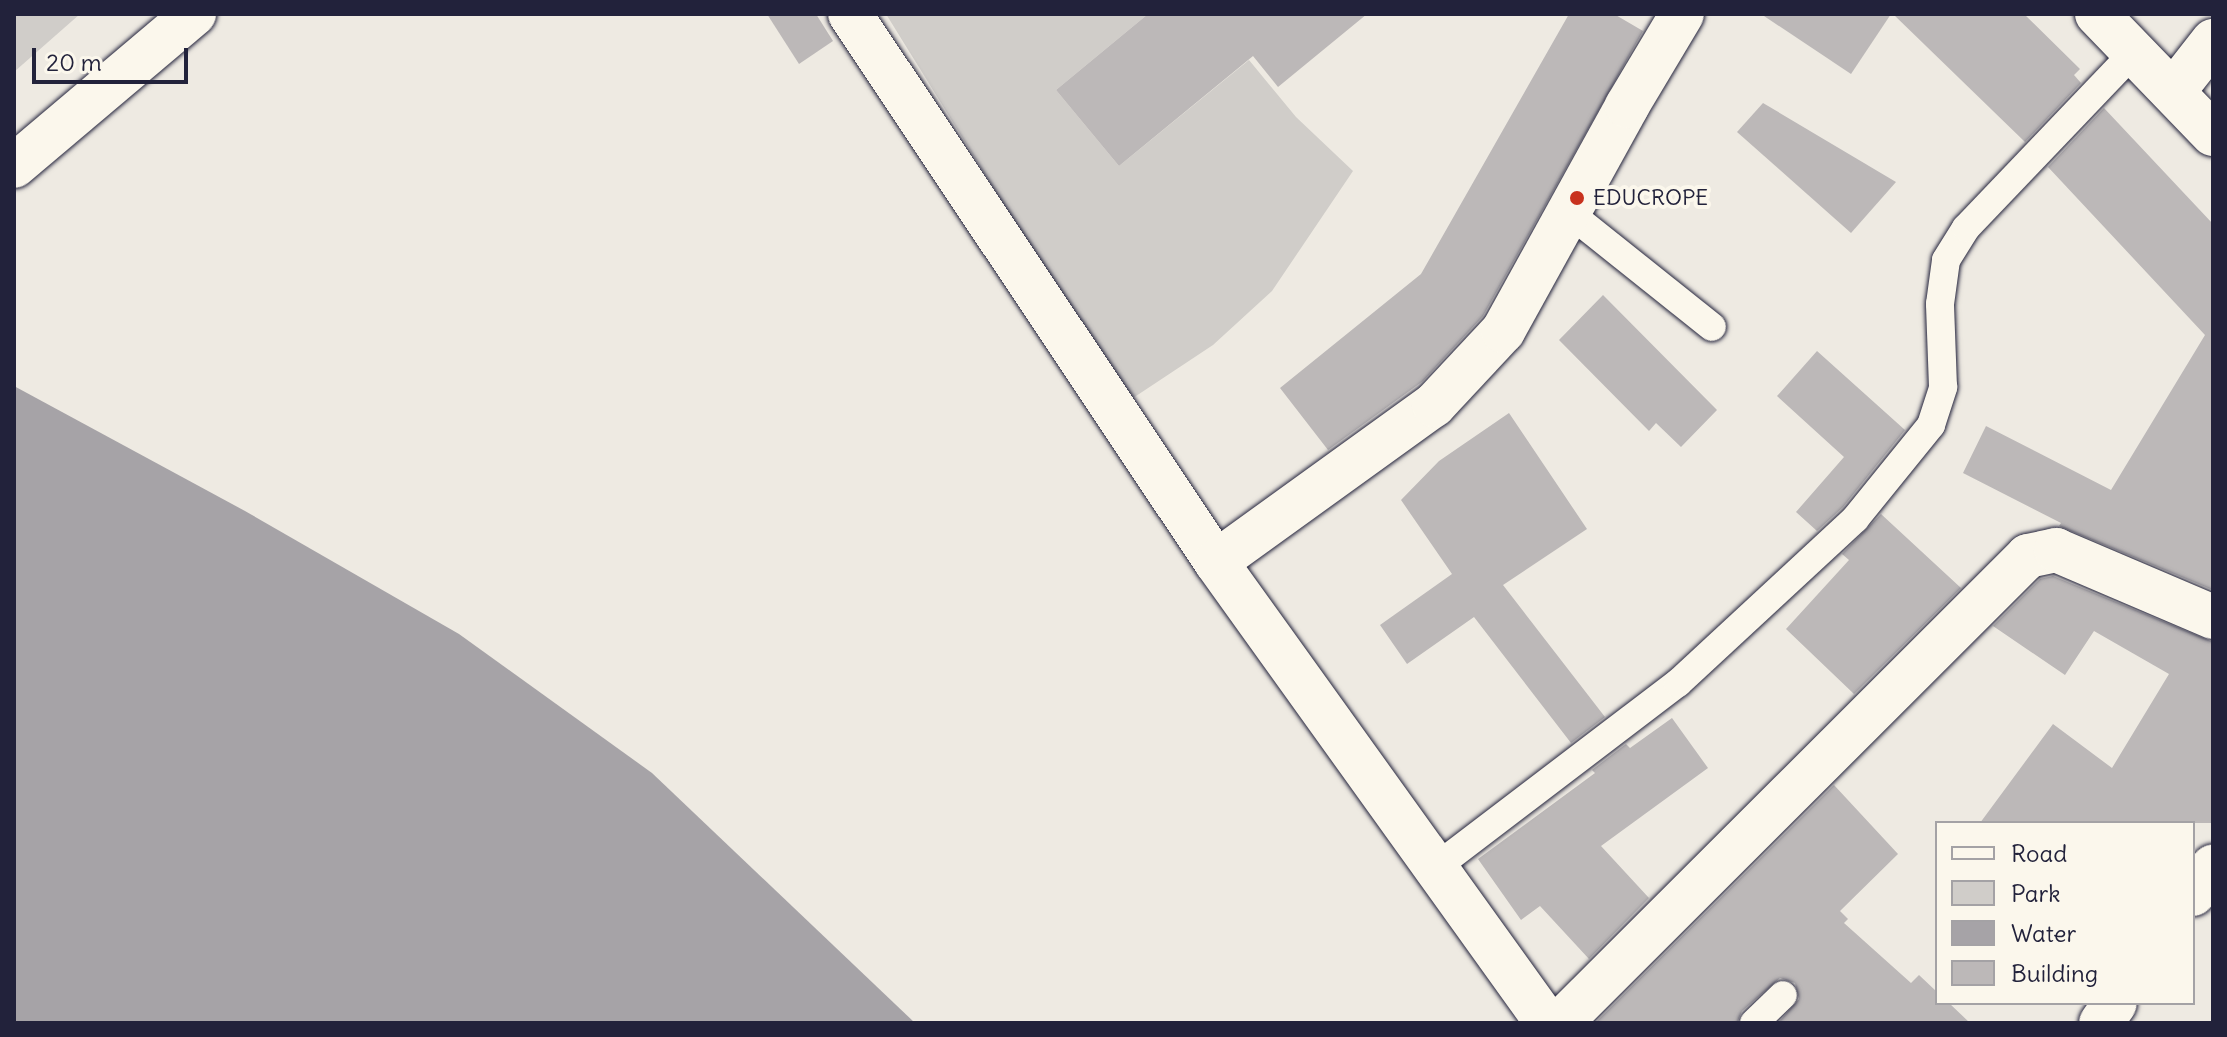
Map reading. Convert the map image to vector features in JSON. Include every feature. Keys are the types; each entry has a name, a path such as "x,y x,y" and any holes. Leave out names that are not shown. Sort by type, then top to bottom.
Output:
{"main road":[{"path":"14,166 194,14"},
{"path":"850,14 1216,562 1547,1023"},
{"path":"1216,562 1434,405 1503,331 1682,14"},
{"path":"2097,14 2213,134"},
{"path":"2173,92 2213,41"},
{"path":"1560,1023 2028,556 2056,550 2213,617"},
{"path":"2195,891 2213,866"},
{"path":"2101,1023 2114,1005"}],"lane":[{"path":"1435,868 1678,683 1855,519 1931,425 1943,387 1940,304 1946,260 1966,228 2134,52"},
{"path":"1568,212 1712,327"},
{"path":"1754,1023 1783,995"}],"green space":[{"path":"14,14 80,14 14,72"},
{"path":"886,14 1148,14 1056,90 1119,166 1249,60 1296,117 1353,171 1272,291 1213,345 1133,398 1040,263"}],"water":[{"path":"14,386 245,511 459,634 652,773 915,1023 14,1023"}],"building":[{"path":"767,14 816,14 833,41 799,64"},
{"path":"1148,14 1367,14 1278,87 1253,56 1119,166 1056,90"},
{"path":"1569,14 1614,14 1643,31 1483,316 1423,381 1328,450 1280,388 1421,274"},
{"path":"1761,14 1891,14 1851,74"},
{"path":"1893,14 2024,14 2080,69 2074,75 2081,83 2025,142"},
{"path":"1763,103 1896,182 1851,233 1737,132"},
{"path":"2104,108 2213,224 2213,590 2059,526 2061,523 1963,473 1986,426 2111,490 2205,335 2048,167"},
{"path":"1603,295 1717,410 1681,447 1656,423 1649,431 1559,340"},
{"path":"1817,351 1905,430 1843,507 1817,531 1796,512 1844,457 1777,396"},
{"path":"1509,413 1587,529 1503,585 1605,717 1571,743 1474,617 1407,664 1380,625 1452,574 1401,500 1439,461"},
{"path":"1881,514 1961,588 1854,694 1786,629 1849,560 1842,554"},
{"path":"2053,576 2213,642 2213,823 1981,821 2053,724 2112,768 2169,674 2094,631 2065,675 1993,626 2040,579"},
{"path":"1672,718 1708,768 1601,846 1649,898 1589,959 1540,906 1521,920 1478,859 1595,773 1592,770 1626,744 1630,748"},
{"path":"1834,785 1898,854 1840,911 1848,919 1844,923 1911,983 1919,975 1935,990 1935,1005 1951,1005 1970,1023 1778,1023 1799,999 1795,983 1780,978 1742,1011 1737,1023 1595,1023"}],"place":[{"name":"EDUCROPE","path":"1577,198"}]}
